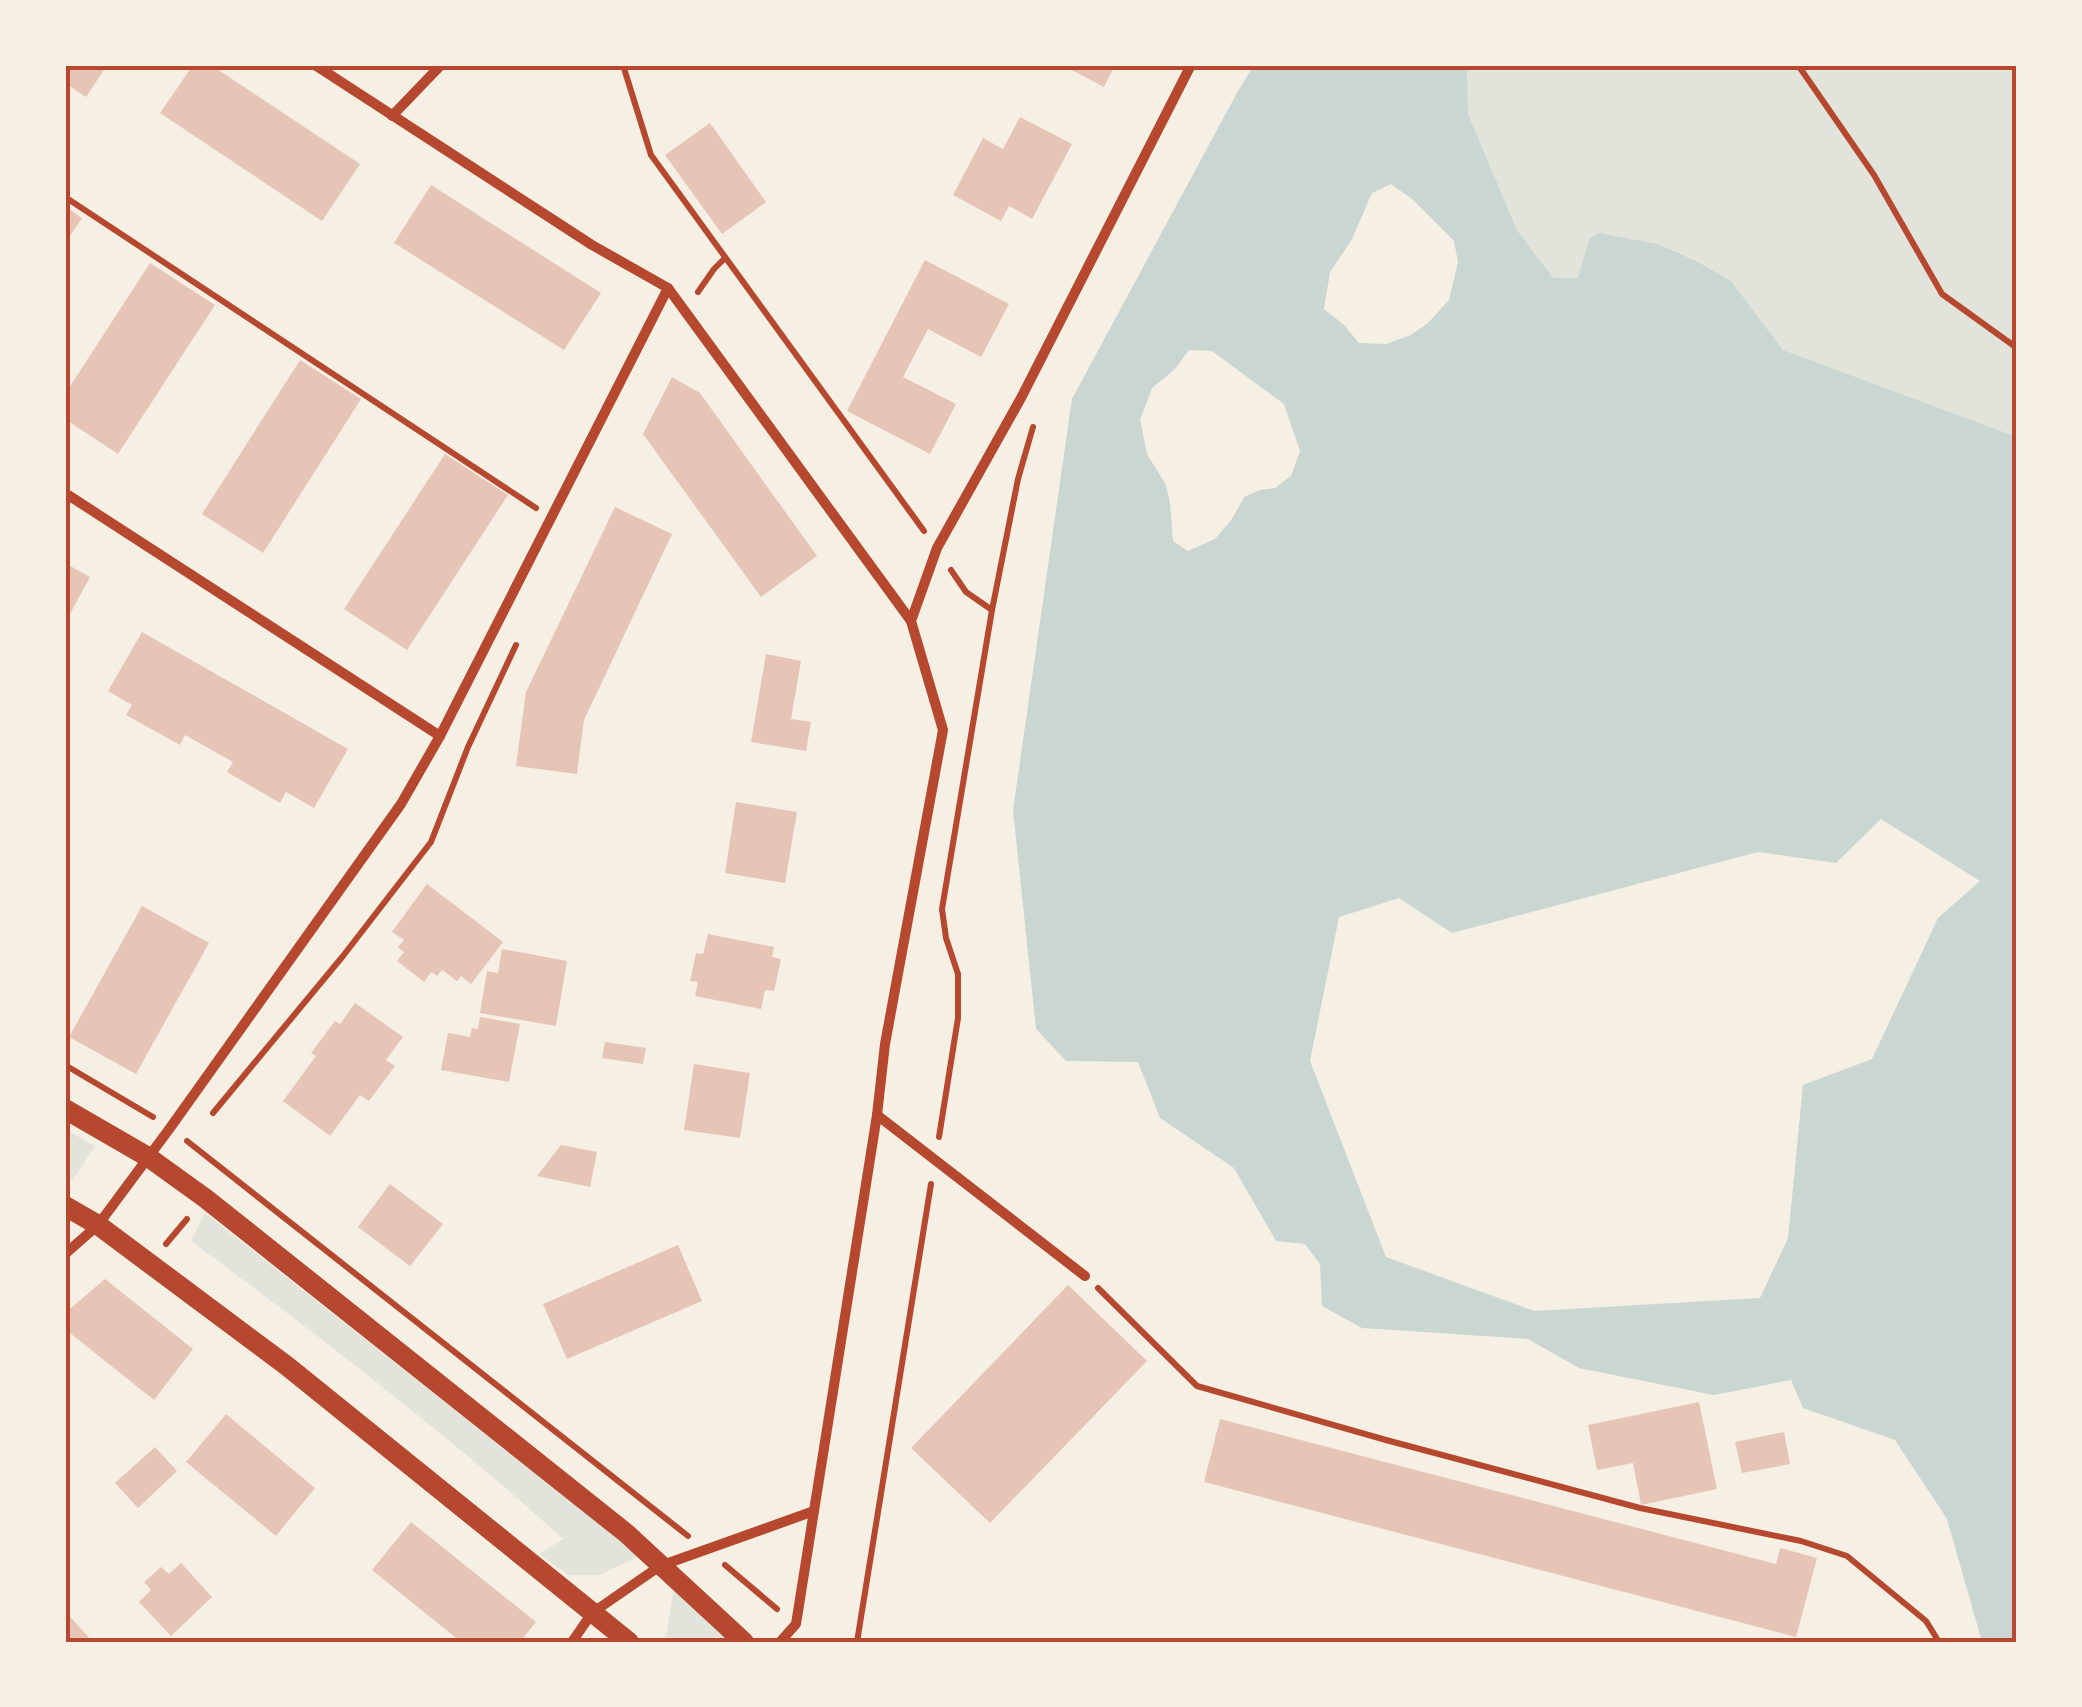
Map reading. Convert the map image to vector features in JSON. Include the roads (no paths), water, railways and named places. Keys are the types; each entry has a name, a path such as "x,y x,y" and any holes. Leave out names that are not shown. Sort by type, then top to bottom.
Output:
{"main road":[{"path":"65,1109 148,1157 205,1198 626,1533 744,1642"},
{"path":"65,1206 98,1224 288,1366 629,1642"}],"street":[{"path":"316,65 592,245 668,288 911,621 943,730 885,1044 796,1624 780,1642"},
{"path":"392,116 441,65"},
{"path":"911,621 936,548 1021,398 1191,65"},
{"path":"65,1254 98,1224 170,1128 401,804 440,736 668,288"},
{"path":"65,492 440,736"},
{"path":"877,1114 1085,1276"},
{"path":"572,1642 592,1613 660,1566 814,1511"}]}
